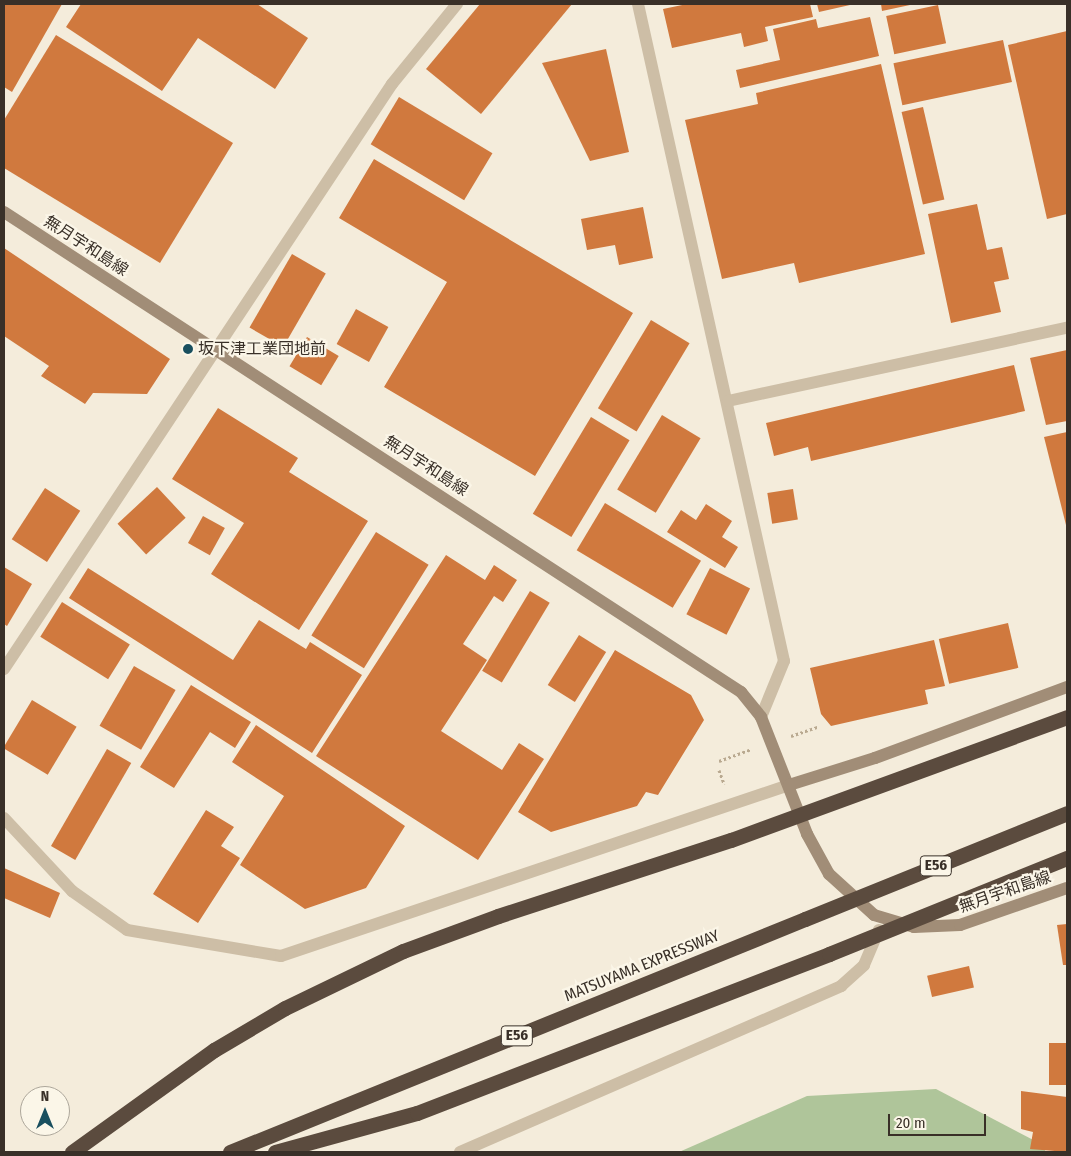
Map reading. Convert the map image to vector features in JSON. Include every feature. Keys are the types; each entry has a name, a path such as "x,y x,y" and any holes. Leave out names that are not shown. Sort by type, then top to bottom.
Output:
{"highway":[{"path":"72,1152 214,1050 285,1008 403,951 498,916 731,840 1067,717"},
{"name":"MATSUYAMA EXPRESSWAY","path":"230,1152 1067,813"},
{"path":"275,1152 417,1113 829,954 1067,858"}],"main road":[{"name":"無月宇和島線","path":"4,212 742,692 761,717 789,785 806,834 829,874 874,915 914,927 960,925 1067,888"},
{"path":"789,785 875,758 1067,687"}],"street":[{"path":"4,669 215,348 392,84 457,4"},
{"path":"638,4 728,401 784,661 761,717"},
{"path":"728,401 1067,328"},
{"path":"4,818 72,891 127,930 281,956 789,785"},
{"path":"460,1152 841,986 864,965 884,918"}],"green space":[{"path":"936,1089 1041,1144 1046,1152 679,1152 807,1096"}],"building":[{"path":"4,4 62,4 12,92 4,87"},
{"path":"81,4 257,4 308,38 275,89 198,38 162,91 66,27"},
{"path":"480,4 572,4 481,114 426,69"},
{"path":"687,4 810,4 813,17 765,27 768,41 744,47 741,33 672,48 663,9"},
{"path":"817,4 850,4 850,5 819,12"},
{"path":"881,4 910,4 910,5 882,11"},
{"path":"938,5 946,43 894,54 886,16"},
{"path":"870,17 879,56 740,88 736,70 780,60 773,29 816,19 818,28"},
{"path":"1067,31 1067,214 1047,219 1008,45"},
{"path":"56,35 233,143 160,263 4,168 4,120"},
{"path":"1003,40 1012,82 902,105 893,63"},
{"path":"606,49 629,152 590,161 542,63"},
{"path":"881,64 925,254 799,283 794,263 722,279 685,120 758,104 756,93"},
{"path":"399,97 492,153 464,200 371,144"},
{"path":"923,107 944,200 923,205 902,112"},
{"path":"374,159 633,313 535,476 384,387 447,282 339,218"},
{"path":"977,204 987,250 1002,247 1009,279 994,282 1001,312 951,323 928,214"},
{"path":"643,207 653,258 619,265 615,245 587,250 581,219"},
{"path":"4,248 170,359 147,394 93,393 85,404 41,376 49,366 4,336"},
{"path":"292,254 326,274 283,347 250,328"},
{"path":"356,309 388,327 369,362 337,344"},
{"path":"651,320 690,343 637,431 598,408"},
{"path":"307,337 339,356 321,385 289,366"},
{"path":"1067,350 1067,421 1046,425 1030,358"},
{"path":"1014,365 1025,411 811,461 808,447 774,456 766,423"},
{"path":"218,408 298,458 289,472 368,521 299,630 211,574 244,523 172,479"},
{"path":"662,415 701,438 656,513 617,490"},
{"path":"591,417 630,440 571,537 533,514"},
{"path":"1067,432 1067,529 1044,437"},
{"path":"157,487 186,518 146,555 118,524"},
{"path":"45,488 80,511 47,562 12,539"},
{"path":"793,489 798,520 772,524 767,493"},
{"path":"605,503 701,561 673,608 577,550"},
{"path":"706,504 732,521 722,537 738,547 725,568 667,532 681,510 696,520"},
{"path":"203,516 225,528 210,555 188,543"},
{"path":"376,532 429,565 364,668 311,635"},
{"path":"446,555 485,580 494,565 517,580 503,602 494,596 463,644 487,660 441,731 502,770 519,743 544,759 478,860 316,756"},
{"path":"4,567 32,584 7,626 4,624"},
{"path":"88,568 233,660 259,620 306,649 310,642 362,675 312,753 69,598"},
{"path":"710,568 750,588 726,635 686,614"},
{"path":"530,591 550,603 502,683 482,671"},
{"path":"62,602 130,644 108,679 40,637"},
{"path":"1008,623 1018,668 949,684 939,639"},
{"path":"579,635 606,652 575,702 548,685"},
{"path":"934,640 945,686 925,690 928,704 831,726 821,714 810,668"},
{"path":"615,650 691,695 704,720 658,795 646,792 637,806 551,832 518,812"},
{"path":"134,666 176,690 141,750 100,726"},
{"path":"191,685 251,722 235,748 210,732 174,788 140,767"},
{"path":"32,700 77,727 48,775 4,749"},
{"path":"256,725 405,826 366,888 305,909 240,865 284,796 232,762"},
{"path":"107,749 131,763 75,860 51,846"},
{"path":"206,810 234,827 221,846 240,858 198,923 153,894"},
{"path":"4,868 60,893 50,918 4,898"},
{"path":"1067,924 1067,965 1063,965 1057,925"},
{"path":"969,966 974,987 932,997 927,976"},
{"path":"1049,1043 1067,1043 1067,1085 1049,1085"},
{"path":"1021,1091 1067,1097 1067,1152 1030,1149 1033,1132 1021,1129"}],"place":[{"name":"坂下津工業団地前","path":"188,349"}]}
